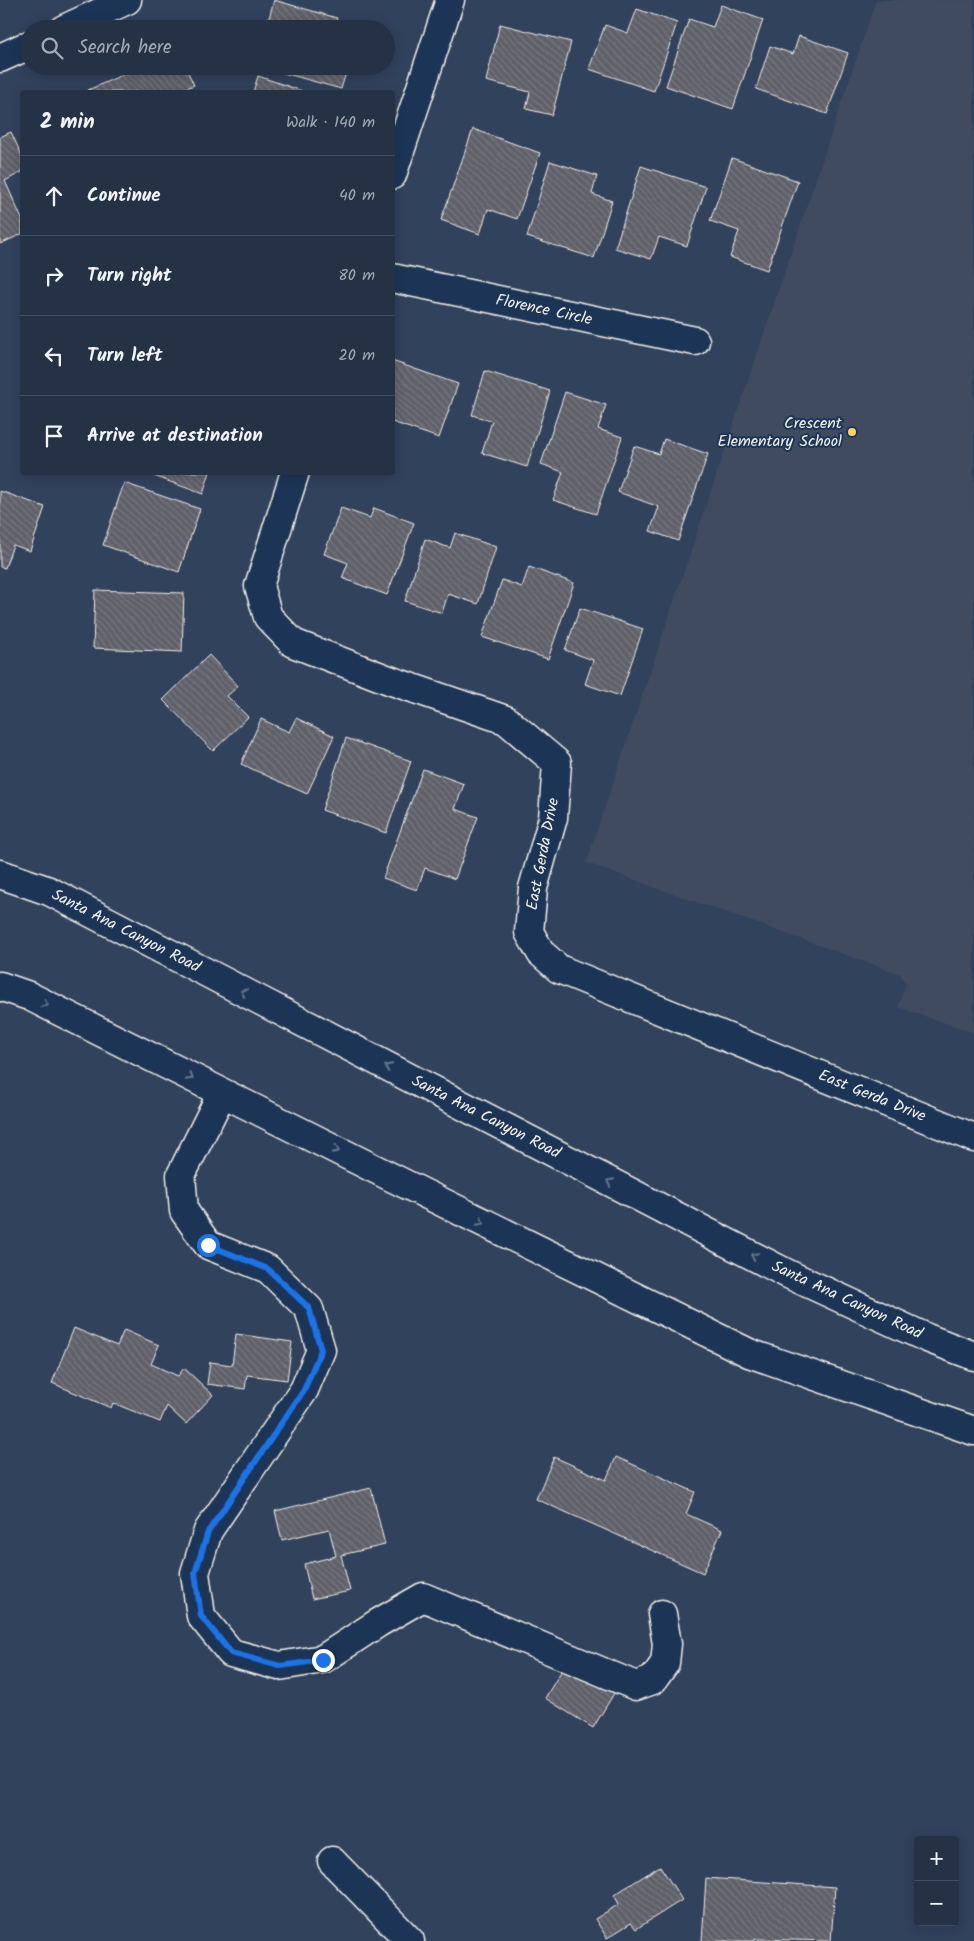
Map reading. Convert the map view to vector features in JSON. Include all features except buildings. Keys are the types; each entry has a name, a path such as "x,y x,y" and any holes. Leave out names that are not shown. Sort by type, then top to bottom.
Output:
{"main road":[{"path":"84,20 127,0"},
{"path":"395,166 450,0"},
{"path":"0,58 20,49"},
{"name":"Florence Circle","path":"395,279 695,341"},
{"name":"East Gerda Drive","path":"295,475 259,586 268,617 293,643 390,680 506,720 557,763 553,818 533,888 529,932 541,952 559,969 974,1138"},
{"name":"Santa Ana Canyon Road","path":"0,874 49,891 788,1274 927,1338 974,1356"},
{"path":"0,986 29,996 749,1354 974,1431"},
{"path":"222,1093 181,1175 184,1211 208,1245 268,1269 309,1308 321,1350 304,1390 208,1532 195,1573 201,1616 231,1653 280,1666 323,1660 378,1623 423,1597 636,1686 653,1680 665,1663 667,1644 662,1614"},
{"path":"332,1861 410,1941"}],"shaded area":[{"name":"Crescent Elementary School","path":"876,0 974,0 974,1033 898,1007 906,984 900,974 586,863"}],"place":[{"name":"Crescent Elementary School","path":"852,432"}],"route":[{"path":"208,1245 268,1269 309,1308 321,1350 304,1390 208,1532 195,1573 201,1616 231,1653 280,1666 323,1660"}]}
